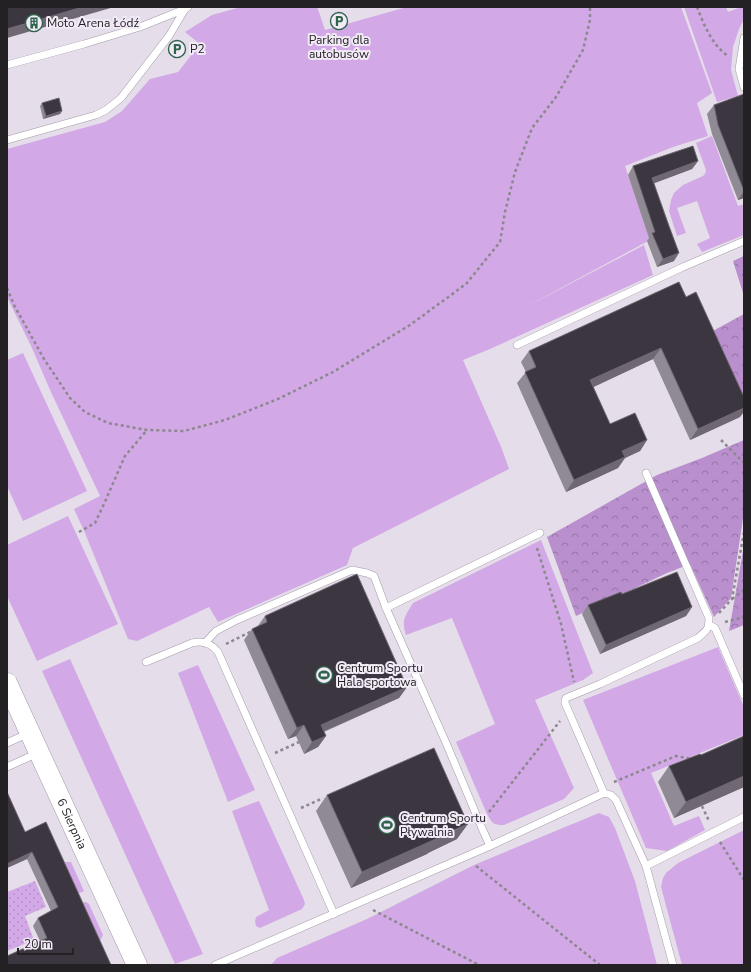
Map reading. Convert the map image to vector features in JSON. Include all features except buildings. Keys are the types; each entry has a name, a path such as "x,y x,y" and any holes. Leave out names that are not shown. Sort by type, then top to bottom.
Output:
{"street":[{"name":"6 Sierpnia","path":"7,683 137,965"}],"lane":[{"path":"7,64 84,44 140,27 186,8"},
{"path":"7,140 96,115 106,110 126,92 169,36 186,8"},
{"path":"744,38 740,64 744,87"},
{"path":"517,345 683,267 744,241"},
{"path":"604,793 568,712 565,703 566,698 600,684 698,638 708,629 709,625 709,618 646,473"},
{"path":"386,608 537,535"},
{"path":"205,643 216,631 237,620 352,570 374,576 386,608 490,846"},
{"path":"709,625 715,628 744,695"},
{"path":"146,662 197,642 212,645 218,652 334,914"},
{"path":"7,743 30,733"},
{"path":"7,766 39,752"},
{"path":"215,965 490,846 604,793 611,795 616,800 646,866 673,965"},
{"path":"646,866 744,817"}],"path":[{"path":"7,288 14,305 44,359 70,398 85,412 108,423 147,430 184,431 225,420 278,398 333,372 410,325 466,284 500,242 505,212 515,172 532,128 556,97 583,50 590,20 590,7"},
{"path":"697,7 712,39 723,53 740,64"},
{"path":"79,532 95,523 125,456 147,430"},
{"path":"721,440 744,462"},
{"path":"732,599 744,532"},
{"path":"537,535 561,624 576,694"},
{"path":"709,625 732,599 744,590"},
{"path":"226,644 257,628"},
{"path":"481,826 487,814 568,712"},
{"path":"275,753 299,742"},
{"path":"604,793 613,783 676,756 694,759"},
{"path":"289,813 323,798"},
{"path":"702,806 714,832 744,880"},
{"path":"474,865 600,965"},
{"path":"367,907 479,965"}],"shaded area":[{"path":"241,7 317,7 325,30 407,7 681,7 712,93 697,103 708,136 673,147 625,166 650,240 522,309 644,245 653,275 463,360 502,449 509,469 353,548 347,565 218,622 209,607 137,641 128,639 74,509 100,496 7,297 7,149 105,122 122,111 150,79 178,72 200,44 185,32 212,15"},
{"path":"684,7 726,7 728,12 744,7 744,19 733,47 731,70 738,96 717,102"},
{"path":"712,136 738,206 744,204 744,235 702,252 697,244 710,238 697,201 677,208 686,233 677,236 669,211 674,193 683,185 705,174 706,170 696,143"},
{"path":"23,353 87,491 23,521 7,486 7,360"},
{"path":"68,516 118,624 37,661 7,596 7,545"},
{"path":"541,540 593,673 583,680 535,700 574,788 564,799 504,825 497,825 487,814 456,742 495,724 452,618 406,635 404,622 413,603"},
{"path":"718,647 744,707 744,735 651,773 674,826 699,816 705,830 667,851 646,848 583,700"},
{"path":"70,659 203,954 175,964 42,671"},
{"path":"198,665 255,790 228,802 178,673"},
{"path":"259,801 305,904 302,909 260,928 256,926 256,917 269,910 232,811"},
{"path":"599,813 609,817 615,828 635,881 657,965 271,965 277,958 367,919 474,865"},
{"path":"744,830 744,965 682,965 661,887 663,878 666,873 678,863"},
{"path":"64,862 71,862 84,891 77,894"},
{"path":"35,881 46,907 25,916 34,940 7,951 7,892"},
{"path":"82,902 89,904 103,935 100,941"}],"green space":[{"path":"744,256 744,296 733,261"},
{"path":"744,314 744,406 711,332"},
{"path":"744,440 744,512 731,598 714,617 690,564 667,573 576,616 547,537 657,475"},
{"path":"744,545 744,625 729,631"}],"place":[{"name":"Parking dla autobusów","path":"339,21"},
{"name":"Moto Arena Łódź","path":"34,23"},
{"name":"P2","path":"177,49"},
{"name":"Centrum Sportu Hala sportowa","path":"324,675"},
{"name":"Centrum Sportu Pływalnia","path":"387,825"}]}
